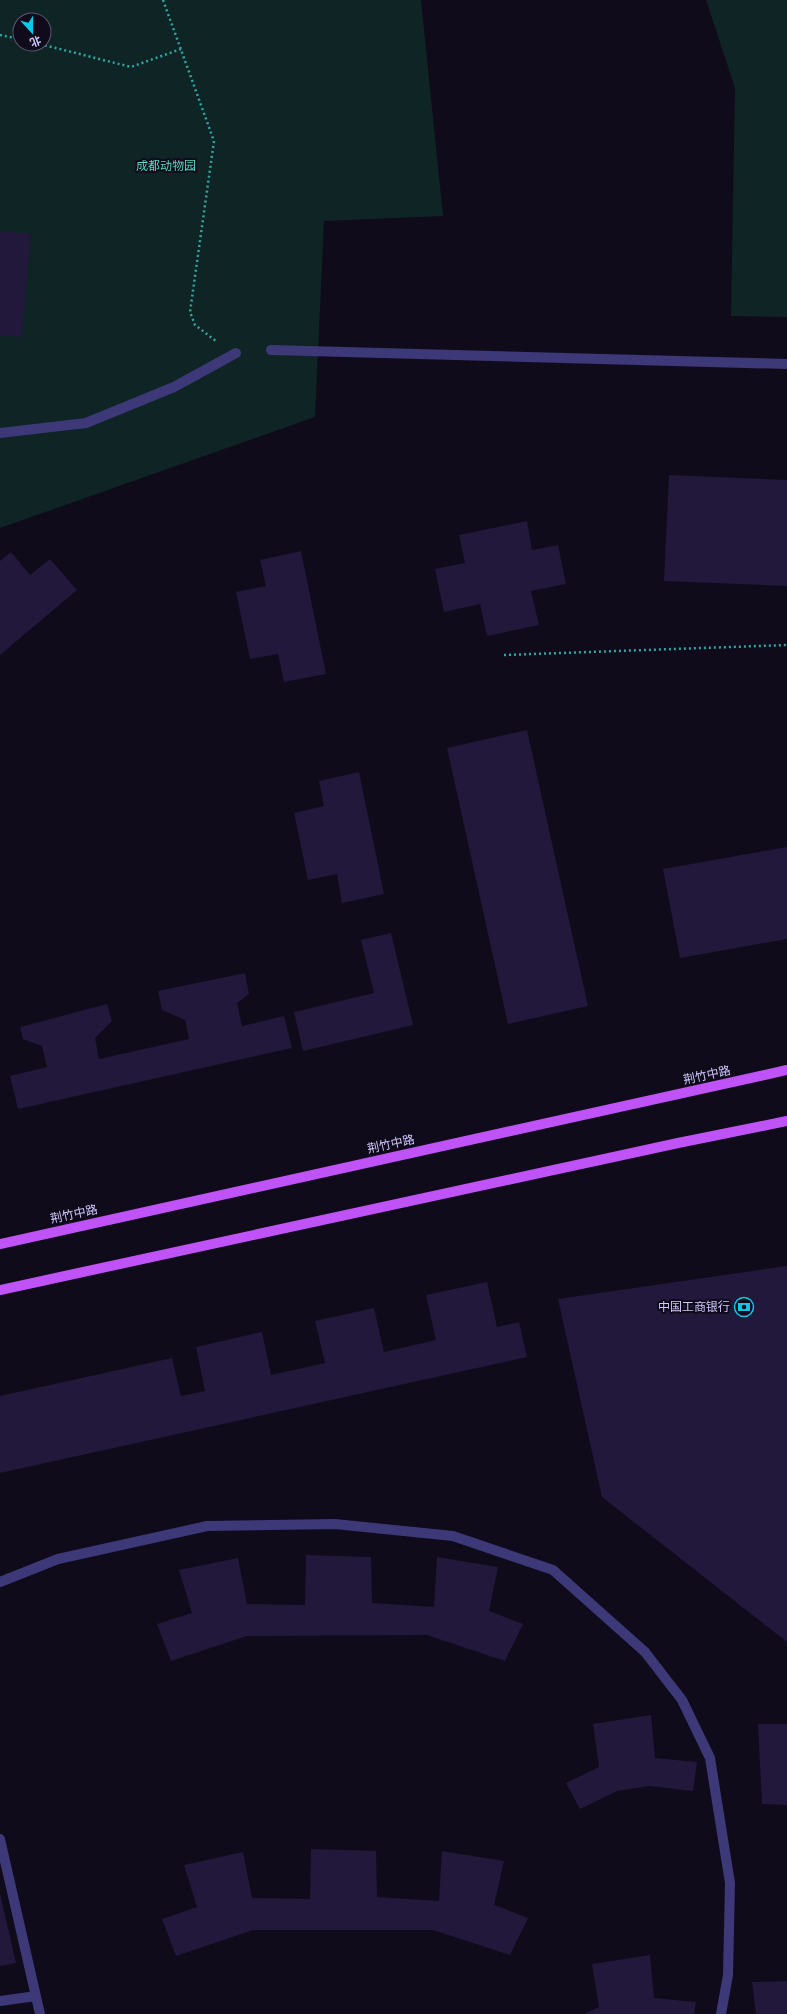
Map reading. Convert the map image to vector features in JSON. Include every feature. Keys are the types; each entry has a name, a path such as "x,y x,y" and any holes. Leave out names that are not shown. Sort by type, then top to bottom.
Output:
{"main road":[{"name":"荆竹中路","path":"0,1244 787,1070"},
{"path":"0,1290 654,1148 787,1121"}],"street":[{"path":"271,350 787,364"},
{"path":"0,433 86,423 174,387 236,353"},
{"path":"0,1582 58,1559 207,1526 335,1524 453,1536 552,1570 645,1652 682,1700 710,1758 730,1883 728,1975 721,2014"},
{"path":"0,1839 40,2014"},
{"path":"0,2001 36,1996"}],"path":[{"path":"163,0 214,141 190,312 195,325 200,330 236,353"},
{"path":"0,35 12,37"},
{"path":"52,47 131,67 181,49"},
{"path":"504,655 787,645"}],"green space":[{"name":"成都动物园","path":"0,0 421,0 443,216 324,221 315,417 0,528"},
{"path":"706,0 787,0 787,317 731,316 735,88"}],"building":[{"path":"0,231 31,234 22,337 0,335"},
{"path":"669,475 787,480 787,586 664,581"},
{"path":"527,521 532,550 558,545 566,584 531,591 539,625 487,636 480,604 444,612 435,569 465,563 459,535"},
{"path":"301,551 326,674 284,682 278,654 250,659 236,592 266,586 260,560"},
{"path":"11,552 30,575 50,559 77,590 0,655 0,561"},
{"path":"527,730 588,1006 508,1024 447,748"},
{"path":"359,772 384,894 342,903 337,874 308,880 294,813 324,806 319,781"},
{"path":"787,847 787,939 680,958 663,869"},
{"path":"391,933 413,1025 303,1051 294,1012 374,993 361,940"},
{"path":"245,973 249,994 237,1003 242,1026 284,1016 292,1048 18,1109 10,1076 47,1067 42,1046 23,1039 20,1027 107,1004 112,1021 95,1038 99,1059 189,1039 185,1020 162,1010 158,991"},
{"path":"787,1266 787,1642 602,1497 558,1299"},
{"path":"487,1282 497,1327 519,1322 527,1357 0,1473 0,1396 172,1358 181,1396 205,1391 196,1347 262,1332 271,1375 325,1363 315,1321 374,1308 384,1352 436,1340 426,1295"},
{"path":"306,1555 371,1557 372,1603 434,1607 437,1557 498,1567 489,1611 523,1624 505,1661 427,1635 247,1636 171,1661 157,1624 192,1613 179,1570 238,1558 247,1604 305,1605"},
{"path":"651,1715 655,1758 697,1762 693,1791 649,1786 617,1791 580,1809 566,1783 599,1767 593,1724"},
{"path":"758,1724 787,1724 787,1805 762,1804"},
{"path":"311,1849 376,1851 377,1897 439,1901 442,1851 504,1861 494,1905 528,1918 510,1955 433,1930 253,1930 176,1956 162,1919 197,1907 184,1865 243,1852 252,1898 310,1899"},
{"path":"0,1893 16,1963 0,1966"},
{"path":"650,1955 654,1998 696,2002 694,2014 584,2014 599,2007 592,1964"},
{"path":"787,1981 787,2014 756,2014 752,1982"}],"place":[{"name":"中国工商银行","path":"744,1307"}]}
